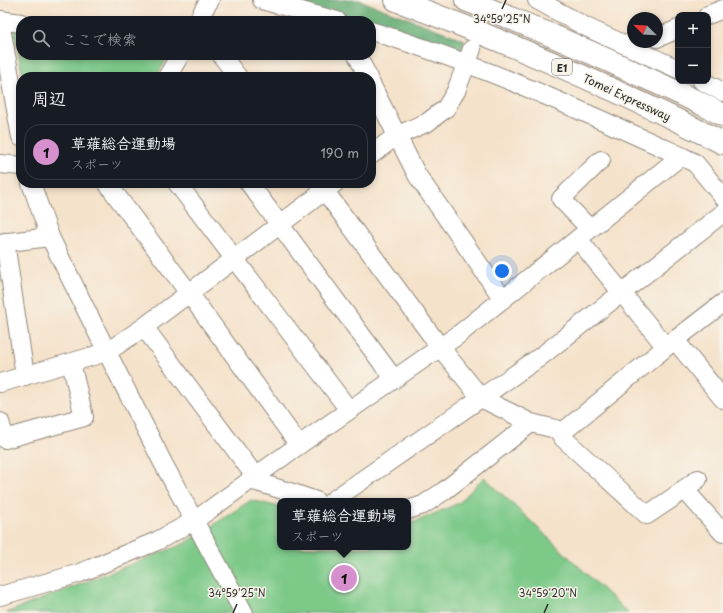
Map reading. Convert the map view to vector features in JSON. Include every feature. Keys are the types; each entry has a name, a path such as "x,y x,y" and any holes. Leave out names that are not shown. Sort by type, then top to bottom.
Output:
{"highway":[{"name":"Tomei Expressway","path":"396,0 531,53 625,94 723,143"},
{"name":"E1","path":"466,0 535,27 703,104 723,115"}],"street":[{"path":"200,16 210,0"},
{"path":"262,0 319,16"},
{"path":"537,0 586,27 627,41"},
{"path":"711,14 723,9"},
{"path":"16,23 0,21 16,109"},
{"path":"663,35 675,29"},
{"path":"376,32 469,56 581,111 681,156 695,163 723,197"},
{"path":"646,48 675,68"},
{"path":"376,151 396,136 428,122 446,108 456,91 469,56"},
{"path":"170,72 177,60"},
{"path":"225,60 234,72"},
{"path":"360,60 366,72"},
{"path":"708,84 723,92"},
{"path":"376,94 417,175 503,299"},
{"path":"0,596 80,573 158,540 194,521 440,347 503,299 681,156"},
{"path":"601,160 561,200 622,293 722,396"},
{"path":"0,164 16,166"},
{"path":"33,188 50,237 163,463 244,613"},
{"path":"110,188 189,293 300,445"},
{"path":"181,188 349,410"},
{"path":"253,188 394,379"},
{"path":"0,383 108,352 144,327 234,259 324,188"},
{"path":"327,188 440,347 481,398 531,423 564,431 723,302"},
{"path":"336,498 540,357 723,213"},
{"path":"25,376 3,243 50,237"},
{"path":"144,327 253,478 307,498"},
{"path":"0,422 5,439 84,417 71,362"},
{"path":"411,509 423,505 444,491 531,423"},
{"path":"558,430 563,438 647,515 691,484 723,533"}],"green space":[{"path":"280,0 359,0 465,40 463,49 454,52 376,26 376,16 340,16"},
{"path":"16,30 16,41 14,31"},
{"path":"20,60 166,60 159,72 22,72"},
{"path":"484,477 628,613 6,613 186,543 251,500 277,506 277,550 411,550 411,524 459,503"}],"place":[{"name":"草薙総合運動場","path":"344,578"}]}
